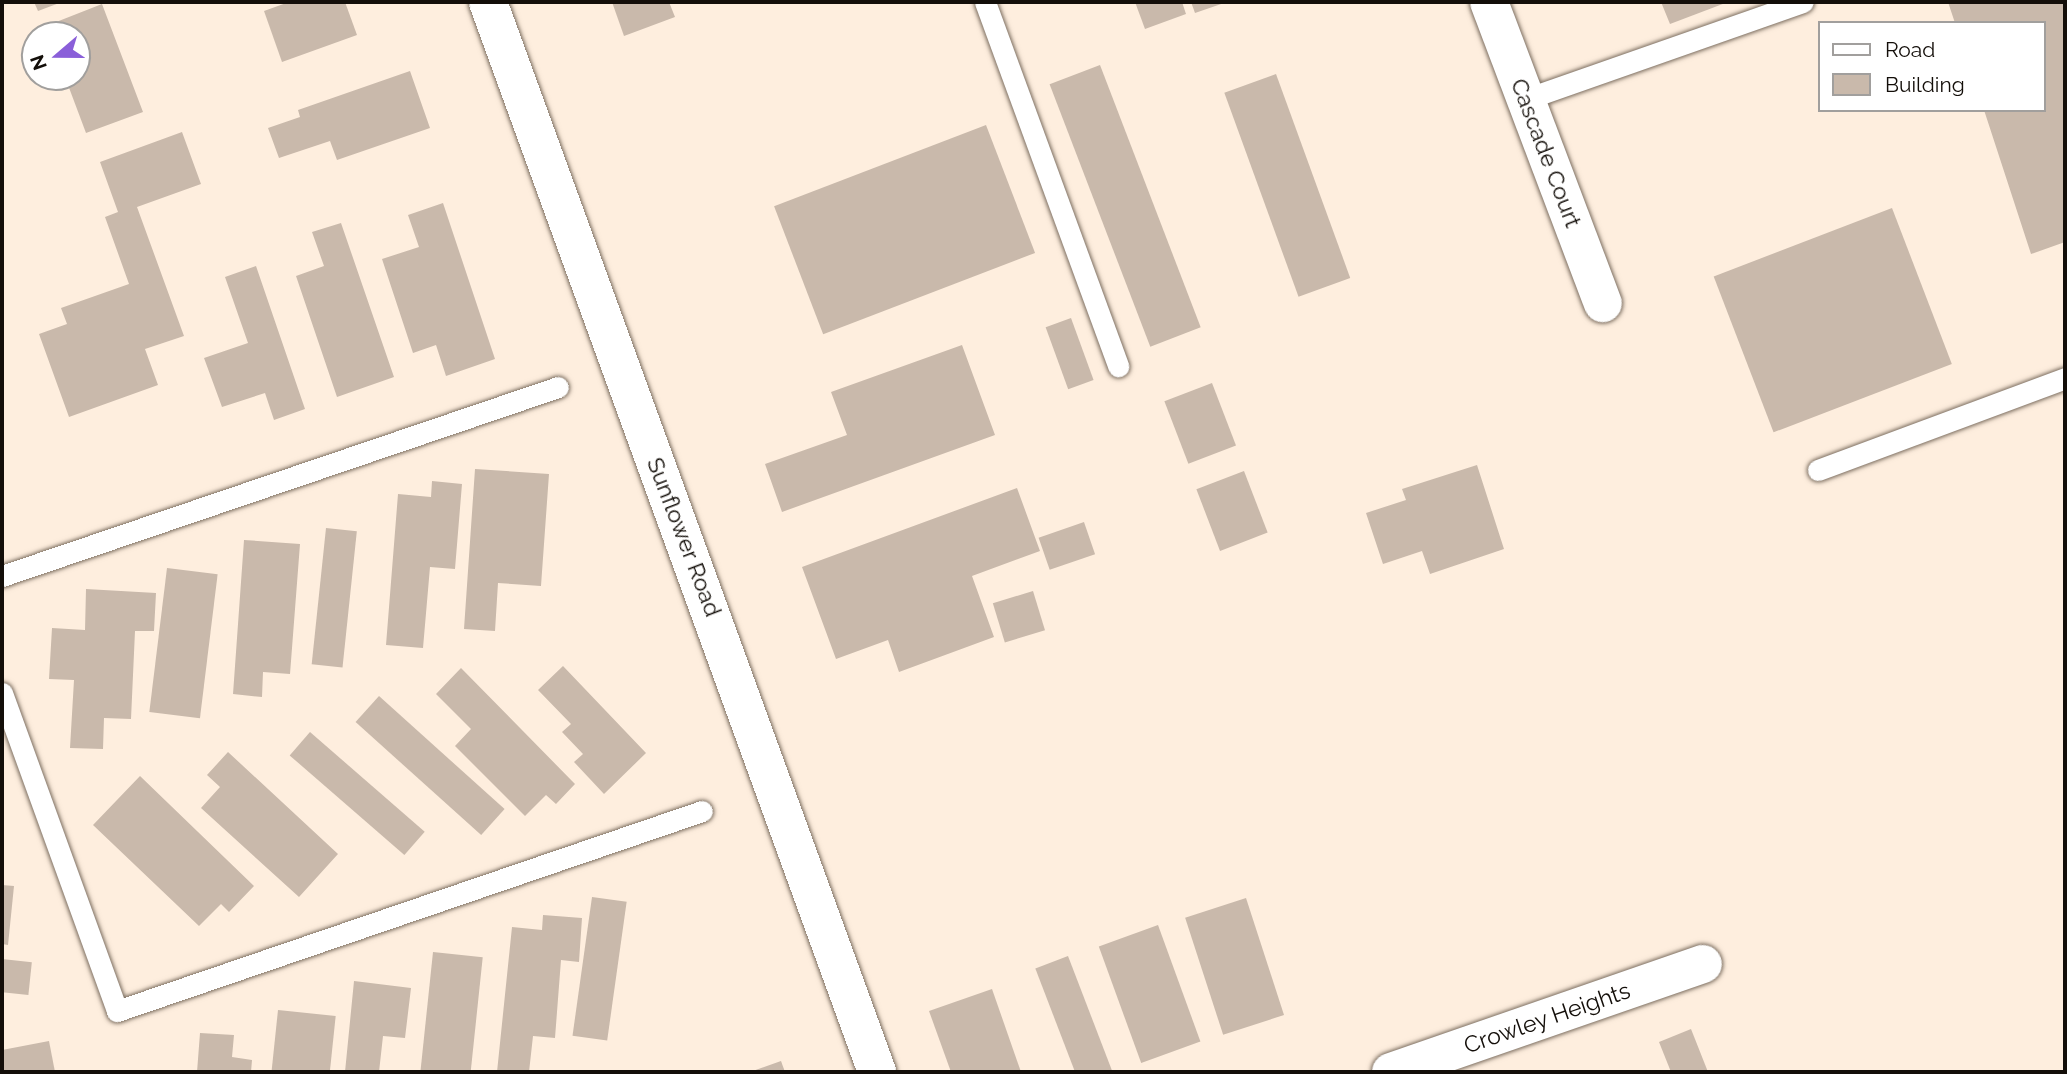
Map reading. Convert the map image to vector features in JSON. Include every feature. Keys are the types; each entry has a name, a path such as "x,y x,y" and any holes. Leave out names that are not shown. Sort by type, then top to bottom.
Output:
{"street":[{"name":"Sunflower Road","path":"488,2 877,1072"},
{"name":"Cascade Court","path":"1489,2 1603,303"},
{"name":"Crowley Heights","path":"1391,1072 1703,964"}],"lane":[{"path":"985,2 1118,366"},
{"path":"1526,99 1804,2"},
{"path":"1818,470 2065,378"},
{"path":"2,576 558,387"},
{"path":"2,693 117,1012 702,811"}],"building":[{"path":"34,2 62,2 38,11"},
{"path":"289,2 345,2 357,35 282,62 264,11"},
{"path":"612,2 669,2 675,17 624,36"},
{"path":"1135,2 1182,2 1186,14 1145,29"},
{"path":"1191,2 1227,2 1195,13"},
{"path":"1661,2 1728,2 1670,24"},
{"path":"1948,2 2065,2 2065,242 2031,254 1985,112 2046,112 2046,21 1954,21"},
{"path":"102,4 143,112 86,133 70,91 91,91 91,21 59,21"},
{"path":"1100,65 1201,327 1150,347 1050,84"},
{"path":"410,71 430,128 337,160 330,141 279,158 268,128 300,117 298,110"},
{"path":"1276,74 1350,278 1299,297 1224,93"},
{"path":"986,125 1035,253 823,334 774,206"},
{"path":"182,132 201,184 137,207 184,336 145,349 158,385 69,417 39,334 67,324 61,308 129,284 105,217 118,212 100,162"},
{"path":"443,203 495,359 446,376 436,345 413,353 382,259 419,247 408,215"},
{"path":"1892,208 1952,364 1774,432 1714,276"},
{"path":"341,223 394,377 337,397 296,276 324,266 312,232"},
{"path":"256,266 305,409 274,420 265,393 222,407 204,358 248,343 225,277"},
{"path":"1071,318 1094,380 1068,389 1046,327"},
{"path":"962,345 995,435 782,512 765,464 847,435 831,392"},
{"path":"1212,383 1236,446 1188,464 1164,401"},
{"path":"1477,465 1504,549 1430,574 1422,551 1383,564 1366,513 1406,500 1402,489"},
{"path":"475,469 549,474 541,586 498,583 495,631 464,629"},
{"path":"1244,471 1268,533 1220,551 1196,489"},
{"path":"432,481 462,484 455,569 430,567 423,648 386,645 398,494 431,497"},
{"path":"1017,488 1040,551 972,576 994,637 899,672 888,640 836,659 802,567"},
{"path":"1084,522 1095,554 1050,570 1039,538"},
{"path":"326,528 357,531 343,667 312,664"},
{"path":"244,540 300,544 290,674 263,672 262,697 233,694"},
{"path":"167,568 218,574 200,718 149,712"},
{"path":"86,589 156,593 154,631 135,631 131,719 104,718 103,749 70,748 74,680 49,679 52,628 85,630"},
{"path":"1033,591 1045,630 1005,642 993,603"},
{"path":"563,666 646,753 604,794 574,762 583,754 562,732 571,724 538,690"},
{"path":"461,668 575,784 556,804 546,795 525,816 455,746 471,729 436,694"},
{"path":"379,696 505,809 481,835 356,722"},
{"path":"310,732 425,832 404,855 290,755"},
{"path":"228,752 338,854 299,897 201,808 220,787 207,775"},
{"path":"140,776 254,886 229,912 221,904 199,926 93,825"},
{"path":"2,885 14,886 8,945 2,944"},
{"path":"592,897 627,902 607,1041 573,1036"},
{"path":"1246,898 1284,1015 1223,1035 1185,918"},
{"path":"543,915 582,918 579,962 561,960 555,1038 533,1036 529,1072 497,1072 512,927 542,930"},
{"path":"1158,925 1200,1042 1141,1063 1099,947"},
{"path":"433,952 483,957 471,1072 420,1072"},
{"path":"1068,956 1112,1072 1075,1072 1035,969"},
{"path":"2,959 32,962 28,995 2,992"},
{"path":"354,981 411,988 405,1038 383,1036 379,1072 345,1072"},
{"path":"992,989 1021,1072 951,1072 929,1011"},
{"path":"278,1010 336,1016 330,1072 272,1072"},
{"path":"1691,1029 1708,1072 1671,1072 1659,1042"},
{"path":"200,1033 234,1035 232,1057 252,1060 251,1072 197,1072"},
{"path":"49,1041 55,1072 2,1072 2,1050"},
{"path":"781,1061 785,1072 750,1072"}]}
